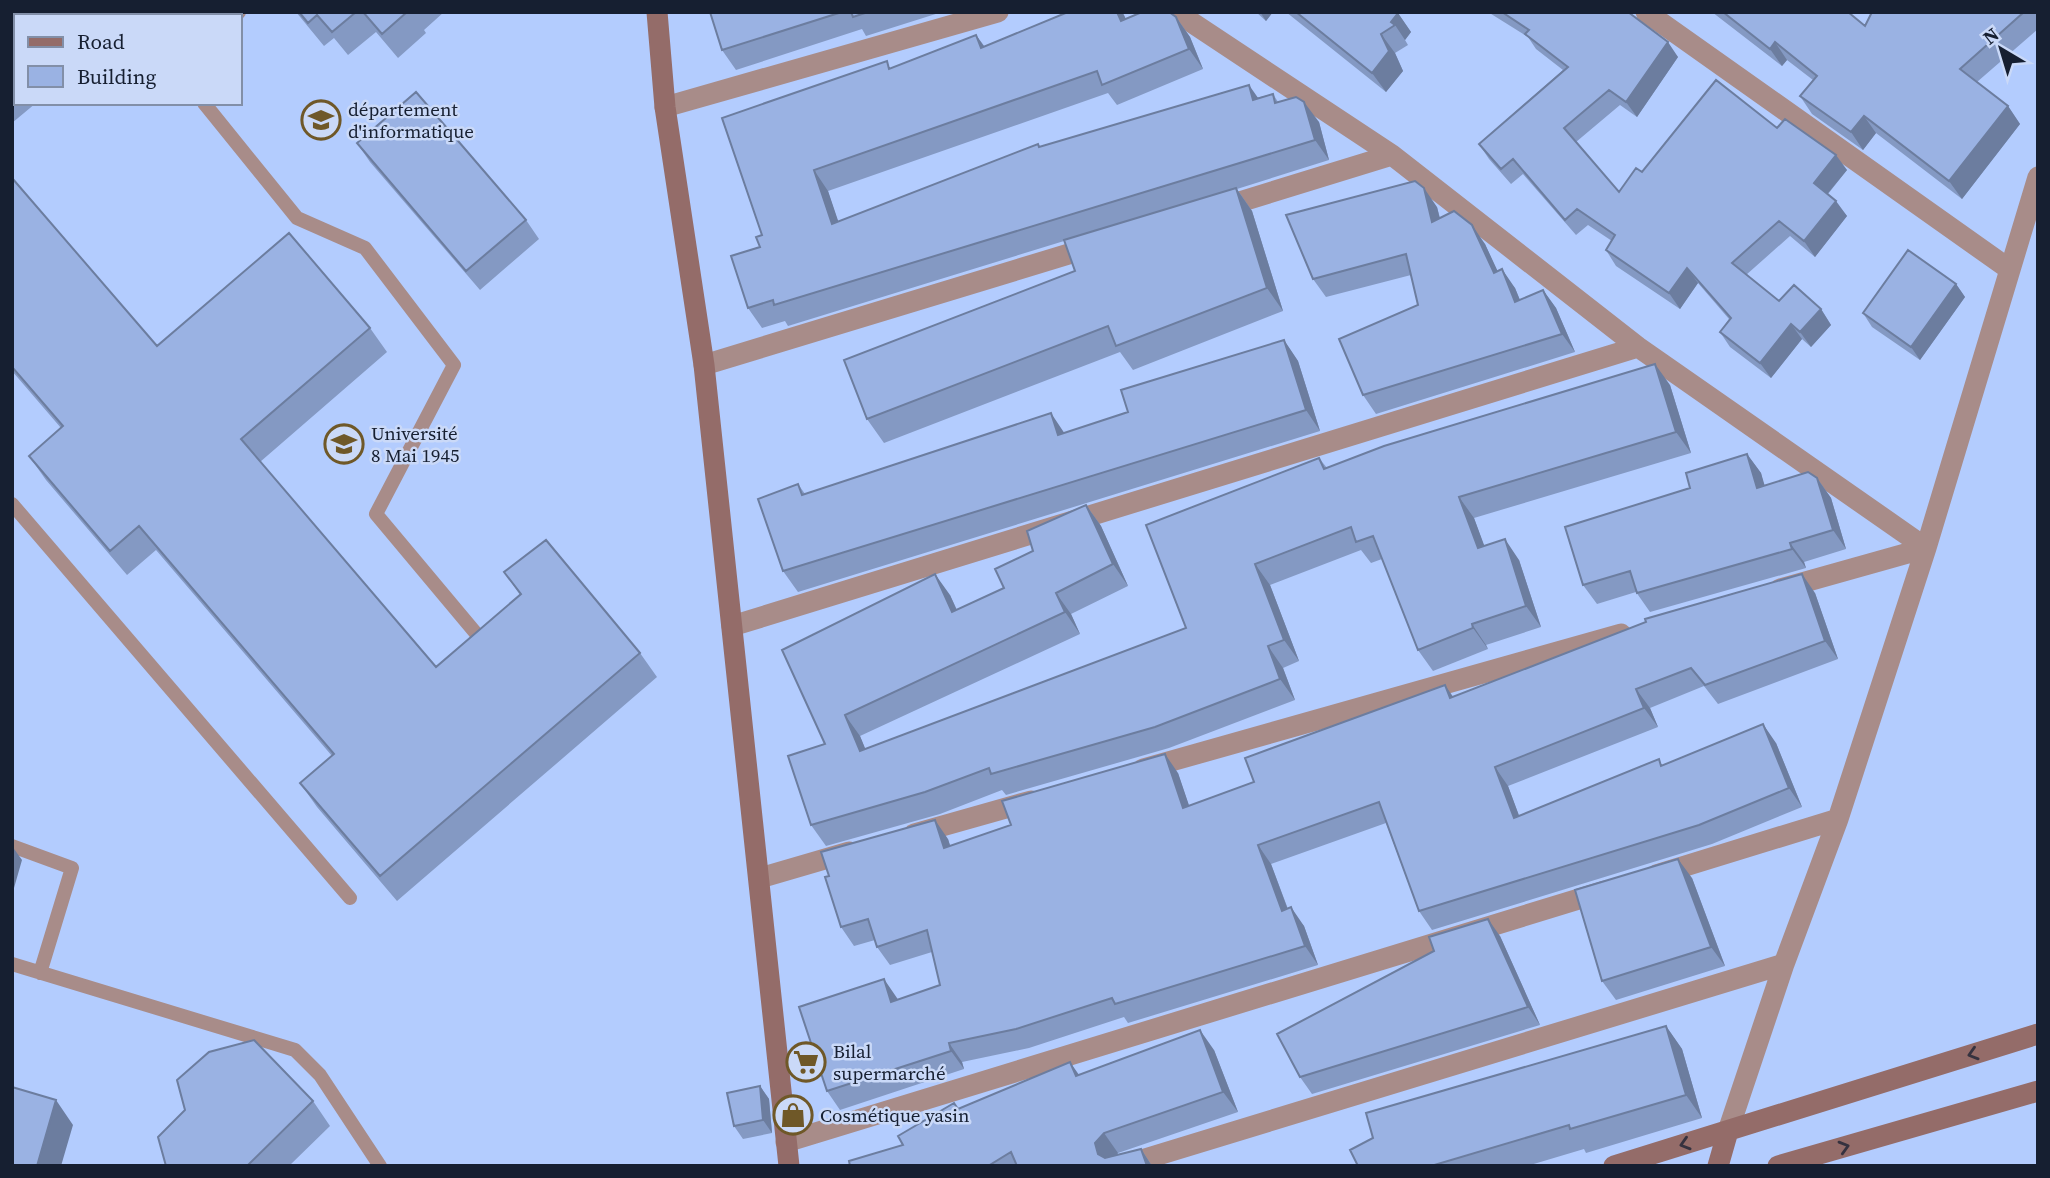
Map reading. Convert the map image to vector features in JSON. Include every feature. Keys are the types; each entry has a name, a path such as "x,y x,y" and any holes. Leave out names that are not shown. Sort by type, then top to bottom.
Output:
{"street":[{"path":"657,12 665,107 704,365 789,1166"},
{"path":"665,107 999,12"},
{"path":"1176,12 1392,155 1638,347 1926,548"},
{"path":"1646,12 2009,269"},
{"path":"1194,216 1392,155"},
{"path":"1718,1166 1784,964 1838,819 1926,548 2038,177"},
{"path":"704,365 1114,240"},
{"path":"732,626 1638,347"},
{"path":"1765,594 1926,548"},
{"path":"1122,775 1644,628"},
{"path":"894,840 1055,794"},
{"path":"786,1142 1838,819"},
{"path":"760,878 867,848"},
{"path":"1122,1166 1784,964"},
{"path":"1614,1166 2038,1034"},
{"path":"1778,1166 2038,1091"}],"lane":[{"path":"206,105 297,218 365,248 454,365 376,514 479,637"},
{"path":"12,504 350,898"},
{"path":"12,846 72,868 40,972"},
{"path":"12,964 295,1051 320,1075 380,1166"}],"building":[{"path":"12,12 96,12 14,14 12,84"},
{"path":"299,12 356,12 332,32 317,15 308,23"},
{"path":"363,12 407,12 382,34"},
{"path":"710,12 842,12 722,50"},
{"path":"851,12 868,12 853,17"},
{"path":"1068,12 1117,12 1121,21 1142,12 1169,12 1176,17 1189,49 1102,85 1097,71 814,170 832,224 1038,144 1039,147 1249,85 1253,100 1273,94 1275,103 1296,97 1304,102 1315,140 774,305 773,300 748,308 731,256 760,247 756,237 762,235 722,118 887,61 889,69 976,35 981,48"},
{"path":"1296,12 1398,13 1391,22 1395,25 1381,34 1389,51 1372,73"},
{"path":"1502,12 1628,12 1668,42 1626,102 1609,90 1564,128 1619,192 1636,168 1642,172 1716,80 1777,128 1785,119 1836,155 1814,183 1836,201 1804,241 1779,221 1732,263 1779,301 1794,285 1821,309 1800,332 1791,324 1760,363 1720,332 1731,318 1687,268 1669,293 1606,250 1615,235 1577,209 1565,220 1513,159 1501,169 1479,144 1568,67 1525,34 1529,30"},
{"path":"1723,12 1848,12 1865,26 1872,12 2024,12 1960,69 2008,106 1949,181 1864,116 1851,132 1800,96 1817,76 1775,42 1770,49"},
{"path":"416,92 526,220 466,271 357,143"},
{"path":"12,178 157,346 289,233 370,328 241,439 436,667 521,594 504,572 546,540 640,653 380,876 300,783 334,754 139,526 110,551 29,456 63,426 12,367"},
{"path":"1415,181 1424,188 1432,222 1454,211 1472,225 1494,273 1502,269 1515,302 1543,290 1562,334 1363,395 1339,339 1418,305 1406,254 1313,279 1286,215"},
{"path":"1236,188 1267,288 1116,346 1108,326 867,419 844,360 1075,271 1064,240"},
{"path":"1908,250 1956,284 1911,347 1863,313"},
{"path":"1284,340 1306,410 783,571 758,499 798,484 802,495 1051,413 1058,435 1128,412 1121,390"},
{"path":"1655,364 1676,432 1459,497 1478,548 1505,539 1526,606 1472,624 1473,628 1418,650 1373,536 1356,542 1351,527 1255,564 1284,640 1268,646 1280,679 1155,727 991,774 989,768 925,792 811,825 788,756 825,744 782,650 935,574 952,612 1004,588 995,569 1033,551 1027,531 1086,505 1113,564 1056,593 1065,612 845,715 860,751 1186,628 1146,525 1319,458 1324,469 1384,446"},
{"path":"1747,454 1757,488 1808,472 1817,478 1833,530 1790,543 1792,549 1637,593 1630,571 1583,585 1565,527 1690,488 1686,473"},
{"path":"1802,574 1825,641 1705,685 1691,668 1636,689 1644,708 1495,767 1514,818 1659,759 1661,766 1763,724 1789,788 1699,825 1419,911 1379,802 1258,845 1282,911 1291,907 1305,946 1115,1004 1112,998 1016,1029 949,1043 951,1051 827,1091 799,1007 884,979 891,1002 940,985 927,930 877,947 868,919 841,927 825,877 829,876 821,852 935,820 944,848 1011,825 1002,801 1165,754 1183,808 1254,782 1245,758 1445,685 1450,698 1646,622 1645,619"},
{"path":"1678,859 1711,947 1602,981 1575,890"},
{"path":"1488,919 1528,1007 1300,1077 1277,1034 1434,951 1429,937"},
{"path":"1666,1026 1686,1095 1570,1129 1569,1125 1431,1166 1358,1166 1350,1150 1373,1138 1366,1113"},
{"path":"1200,1030 1223,1092 1104,1133 1095,1143 1098,1154 1105,1158 1141,1149 1147,1166 1017,1166 1011,1152 988,1166 850,1166 849,1161 903,1145 898,1136 954,1103 958,1109 1070,1062 1076,1076"},
{"path":"254,1040 313,1101 247,1166 166,1166 158,1137 185,1110 177,1080 209,1052"},
{"path":"760,1086 763,1120 734,1126 727,1093"},
{"path":"12,1087 56,1100 37,1166 12,1166"}],"place":[{"name":"département d'informatique","path":"321,120"},
{"name":"Université 8 Mai 1945","path":"344,444"},
{"name":"Bilal supermarché","path":"806,1062"},
{"name":"Cosmétique yasin","path":"793,1115"}]}
